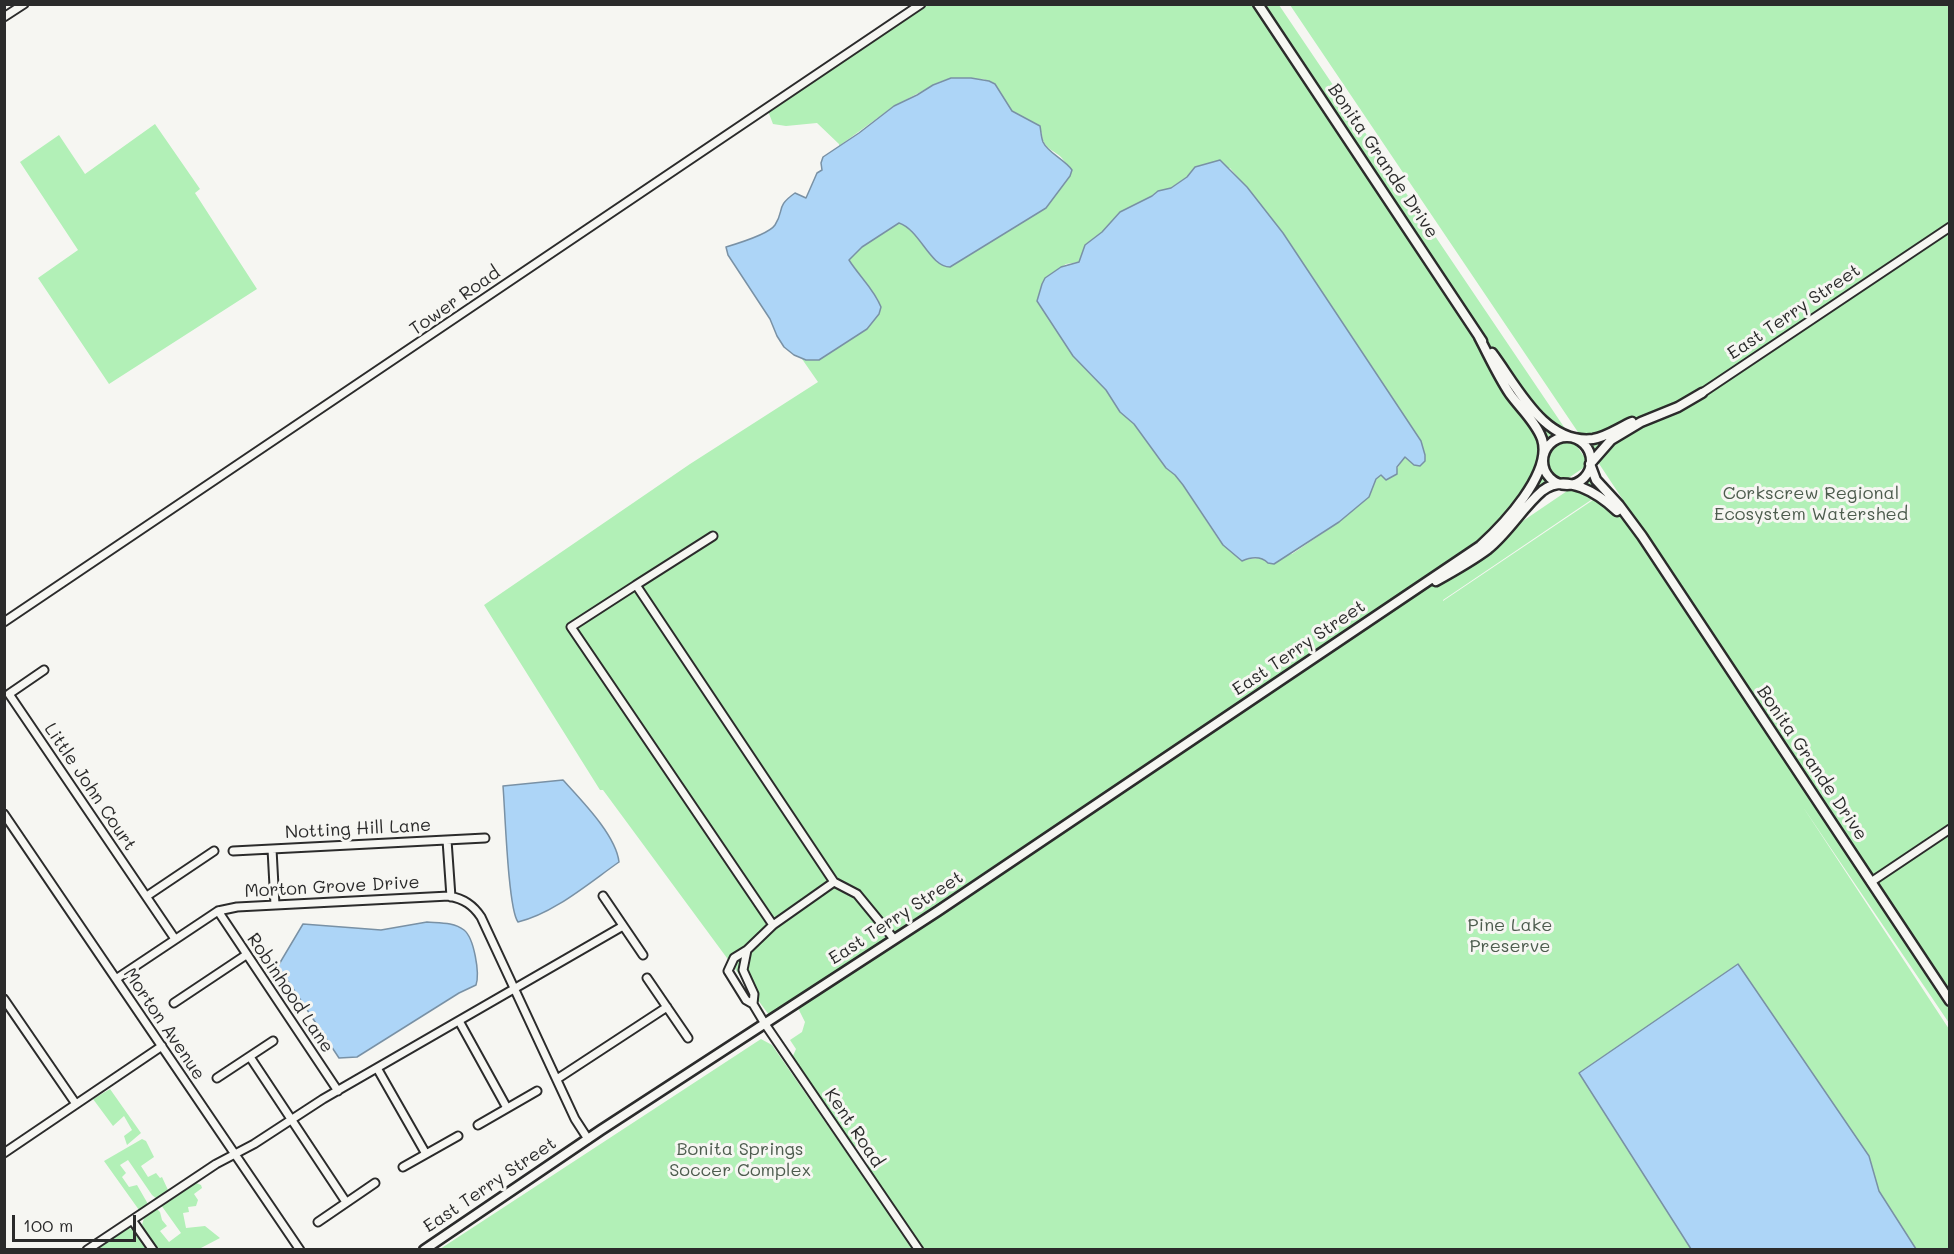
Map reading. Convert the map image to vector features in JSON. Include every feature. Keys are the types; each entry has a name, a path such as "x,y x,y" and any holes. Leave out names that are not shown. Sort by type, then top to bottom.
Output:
{"street":[{"path":"4,17 24,4"},
{"name":"Tower Road","path":"4,622 921,4"},
{"name":"Bonita Grande Drive","path":"1258,4 1479,337 1507,373 1521,396 1536,414 1557,430 1576,439"},
{"name":"East Terry Street","path":"1590,464 1611,440 1702,393 1950,227"},
{"name":"Bonita Grande Drive","path":"1479,337 1502,382 1542,439 1544,458"},
{"name":"East Terry Street","path":"1576,439 1596,438 1640,418 1652,417"},
{"path":"1567,437 1576,439 1587,449 1590,464 1587,473 1580,480 1566,484 1556,482 1548,476 1544,467 1544,458 1550,445 1558,439 1567,437"},
{"name":"East Terry Street","path":"424,1250 588,1139 894,939 1480,546 1495,532 1530,487 1544,458"},
{"name":"Bonita Grande Drive","path":"1590,464 1596,480 1619,505 1644,540 1950,1001"},
{"name":"Bonita Grande Drive","path":"1566,484 1580,487 1604,498 1619,512 1631,531 1644,540"},
{"name":"East Terry Street","path":"1383,610 1488,549 1542,492 1548,487 1566,484"},
{"path":"713,536 572,627 773,925"},
{"path":"636,585 834,882 857,894 894,939"},
{"name":"Little John Court","path":"44,670 7,696 175,939"},
{"name":"Morton Avenue","path":"4,814 300,1250"},
{"path":"1871,882 1950,829"},
{"name":"Notting Hill Lane","path":"233,851 485,838"},
{"name":"Notting Hill Lane","path":"447,840 451,897"},
{"name":"Notting Hill Lane","path":"272,849 275,905"},
{"path":"147,896 214,851"},
{"path":"747,950 743,970 754,994 753,1004 746,1000 728,971 732,960 747,950 773,925 834,882"},
{"path":"603,896 643,955"},
{"path":"451,897 468,902 476,909 575,1119 588,1139"},
{"name":"Morton Grove Drive","path":"116,979 218,911 237,907 451,897"},
{"name":"Robinhood Lane","path":"218,911 338,1091"},
{"path":"87,1250 234,1153 254,1144 338,1091 623,926"},
{"path":"174,1003 246,955"},
{"path":"732,960 746,963"},
{"path":"647,978 687,1038"},
{"path":"4,999 76,1104"},
{"name":"Kent Road","path":"753,1004 919,1250"},
{"path":"556,1079 667,1007"},
{"path":"459,1021 507,1108"},
{"path":"217,1078 273,1041"},
{"path":"4,1154 162,1046"},
{"path":"250,1057 346,1202"},
{"path":"377,1068 426,1154"},
{"path":"478,1125 537,1091"},
{"path":"403,1167 458,1136"},
{"path":"318,1221 375,1183"},
{"path":"132,1220 153,1250"}],"green space":[{"path":"924,5 1279,5 1589,464 975,879 769,1015 603,790 600,790 484,605 690,464 818,382 802,359 819,360 867,329 875,318 879,301 849,260 862,247 899,223 913,233 937,261 950,267 1046,208 1070,176 1062,158 1044,143 1042,133 1012,111 995,84 983,79 951,78 939,82 894,106 839,146 817,123 786,126 773,124 768,111","holes":["1230,168 1283,233 1421,441 1411,460 1405,456 1392,477 1381,475 1376,478 1369,497 1339,522 1292,554 1242,560 1219,540 1183,485 1166,468 1134,424 1120,412 1106,390 1073,356 1037,301 1045,278 1066,264 1079,262 1085,245 1102,232 1120,212 1158,191 1171,188 1191,172"]},
{"name":"Corkscrew Regional Ecosystem Watershed","path":"1290,5 1949,5 1949,993 1588,447"},
{"path":"155,124 200,189 195,193 257,289 109,384 38,278 78,250 20,162 59,135 85,174"},
{"name":"Pine Lake Preserve","path":"1595,472 1949,1008 1949,1023 1803,807 1949,1029 1949,1249 918,1249 866,1173 869,1159 862,1148 852,1146 792,1058 796,1049 790,1040 802,1032 805,1022 798,1008 1098,809","holes":["1591,500 1593,500 1443,601"]},
{"name":"Bonita Springs Soccer Complex","path":"761,1039 772,1045 913,1249 440,1249"},
{"path":"110,1089 141,1133 127,1145 124,1136 132,1130 124,1116 113,1126 93,1099"},
{"path":"142,1139 146,1141 154,1157 141,1166 148,1177 156,1173 160,1178 162,1177 168,1190 157,1199 128,1160 120,1165 126,1173 122,1177 129,1187 137,1185 148,1204 139,1210 104,1161"},
{"path":"194,1182 202,1188 194,1194 198,1200 196,1206 188,1207 189,1212 183,1213 186,1228 205,1226 220,1238 199,1249 158,1249 142,1225 144,1218 156,1208 167,1226 160,1231 169,1242 181,1233 161,1205"},
{"path":"127,1227 135,1231 148,1249 97,1250 95,1248"}],"water":[{"path":"951,78 971,78 995,84 1012,111 1040,126 1043,142 1072,170 1070,176 1046,208 950,267 937,261 913,233 899,223 862,247 849,260 878,300 881,307 879,314 867,329 819,360 806,360 794,355 784,347 777,336 770,319 728,255 726,247 772,228 785,202 795,193 806,198 817,173 822,170 823,157 894,106"},
{"path":"1220,160 1247,187 1283,233 1421,441 1425,455 1425,461 1420,466 1414,465 1405,457 1397,467 1397,474 1386,480 1381,475 1376,479 1369,497 1339,522 1274,564 1256,558 1242,561 1223,545 1183,485 1166,468 1134,424 1120,412 1106,390 1073,356 1037,301 1045,278 1061,267 1079,262 1085,245 1102,232 1120,212 1158,191 1171,188 1187,177 1195,167"},
{"path":"563,780 605,829 619,862 557,905 518,922 509,879 503,786"},
{"path":"427,922 447,923 468,934 475,956 476,985 459,993 357,1057 339,1058 278,966 303,924 381,930"},
{"path":"1738,964 1869,1156 1879,1191 1916,1249 1691,1249 1579,1073"}]}
